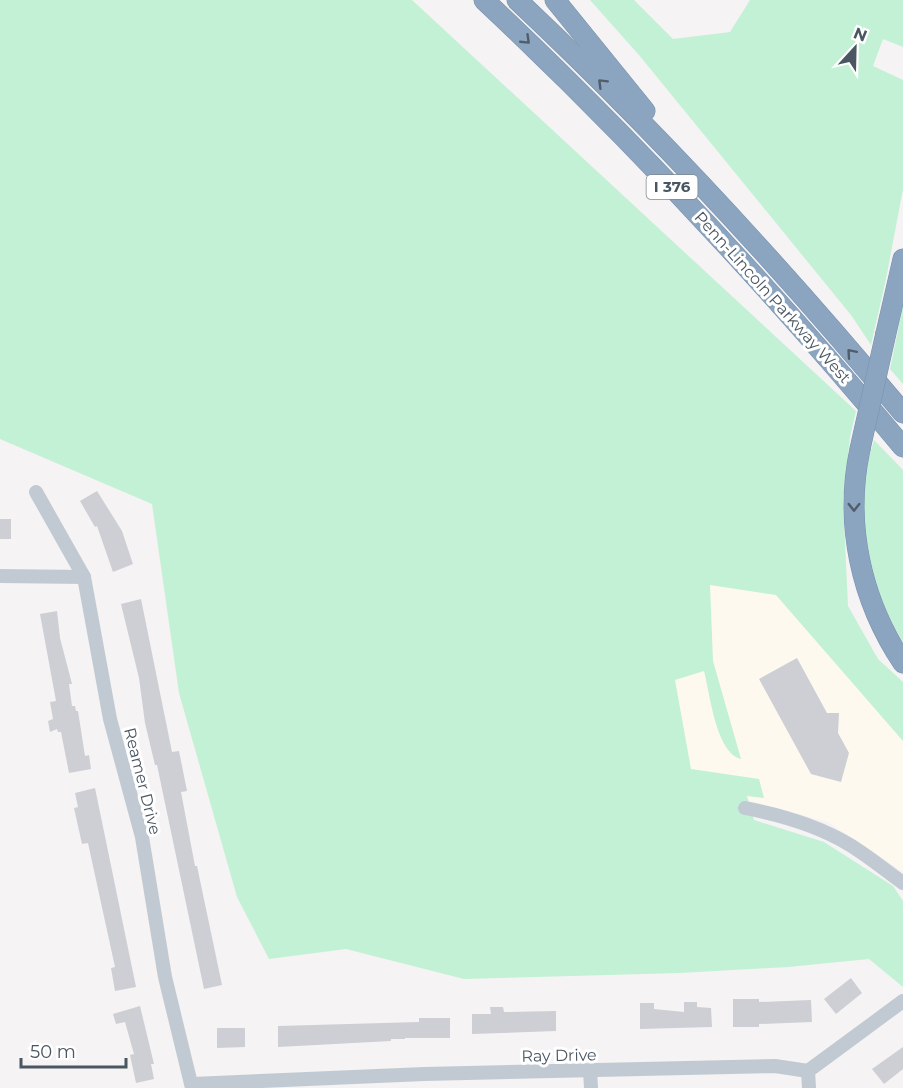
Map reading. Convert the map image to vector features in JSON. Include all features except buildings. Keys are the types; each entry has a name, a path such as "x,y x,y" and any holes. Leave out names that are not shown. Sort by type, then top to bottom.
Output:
{"highway":[{"name":"Penn-Lincoln Parkway West","path":"484,0 585,97 720,237 798,323 903,447"},
{"name":"Penn-Lincoln Parkway West","path":"517,0 601,81 744,231 903,413"},
{"path":"555,0 744,231"},
{"path":"902,266 860,449 854,506 860,565 874,610 903,663"}],"street":[{"name":"Reamer Drive","path":"36,492 84,577 110,719 142,837 165,977 192,1086"},
{"path":"0,576 84,577"},
{"path":"746,807 808,825 849,844 903,883"},
{"path":"809,1088 808,1071 903,1001"},
{"name":"Ray Drive","path":"192,1086 424,1074 775,1066 808,1071"},
{"path":"590,1071 591,1088"}],"shaded area":[{"path":"633,557 776,595 903,741 903,872 828,822 719,793 663,775"}],"green space":[{"path":"0,0 412,0 856,411 850,437 843,499 848,606 878,659 903,682 903,741 776,595 710,585 713,661 741,759 732,754 720,735 704,671 675,680 691,769 759,779 764,798 747,796 754,820 824,842 893,886 903,901 903,987 869,959 788,967 680,973 464,979 346,949 269,959 237,897 179,693 152,504 0,439"},
{"path":"590,0 634,0 673,39 730,32 750,0 903,0 903,47 883,39 873,66 903,80 903,189 871,345 851,315 639,55"},
{"path":"903,306 903,384 890,369"},
{"path":"874,440 903,470 903,642 884,605 867,543 863,480"}]}
